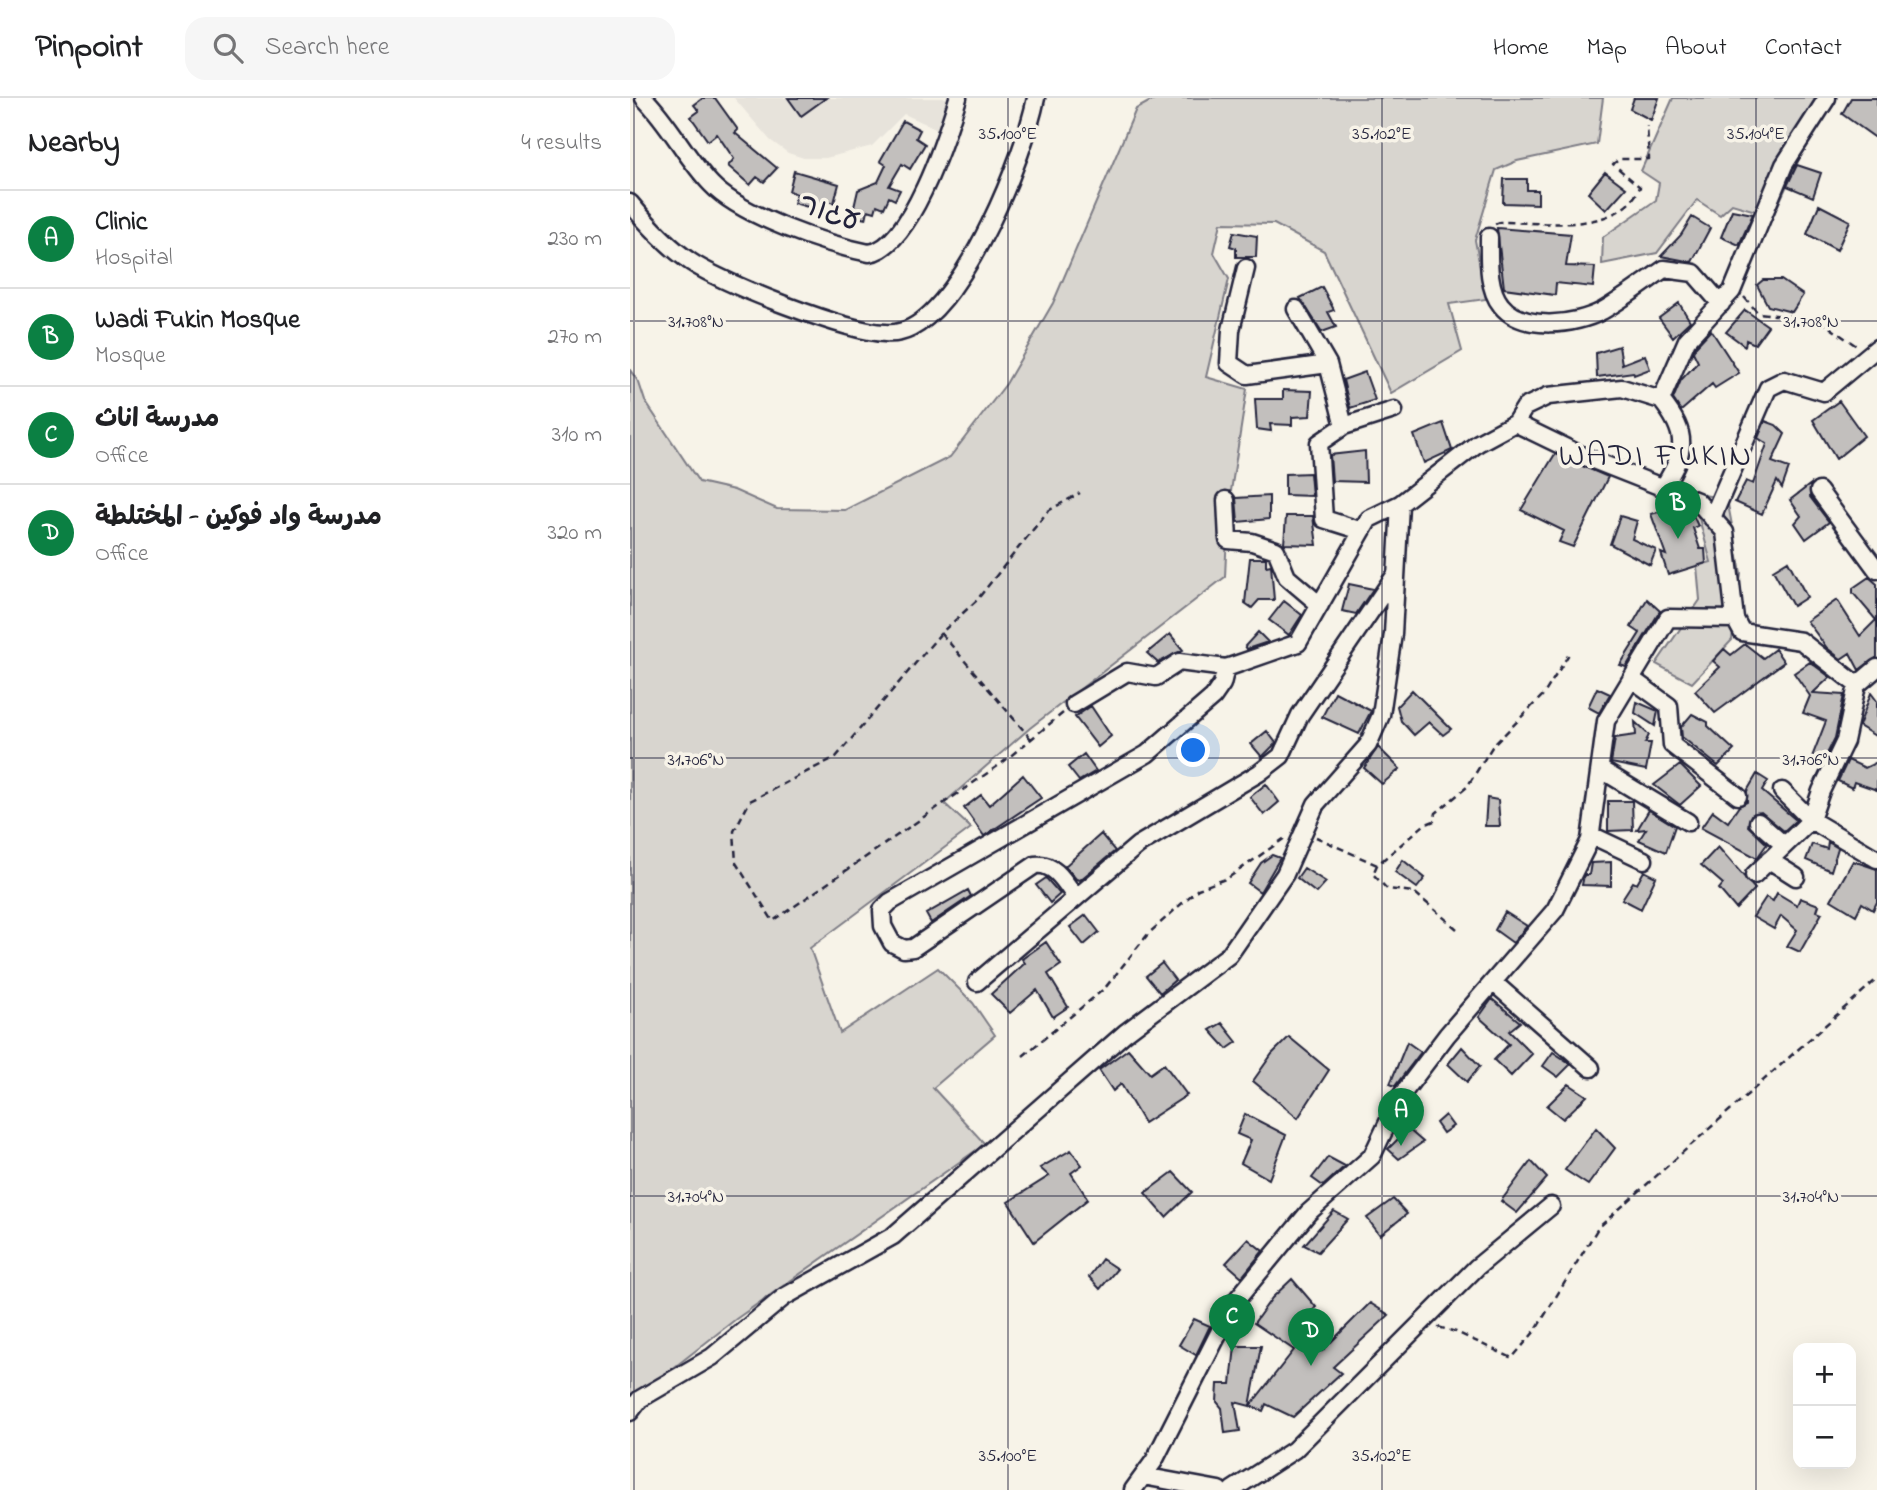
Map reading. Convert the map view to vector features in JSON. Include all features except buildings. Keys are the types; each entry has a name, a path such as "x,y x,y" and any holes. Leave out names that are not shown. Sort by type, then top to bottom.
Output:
{"street":[{"name":"עגור","path":"644,98 704,177 731,202 762,219 869,253 888,245 919,199 942,149 958,98"},
{"path":"630,203 669,245 719,279 852,327 884,334 901,332 919,323 938,305 979,244 1016,168 1036,98"},
{"path":"1661,400 1687,340 1734,288 1784,165 1827,98"},
{"path":"1489,237 1489,269 1500,304 1518,319 1559,324 1600,312 1664,269 1693,273 1721,304"},
{"path":"1245,268 1231,330 1229,363 1247,376 1328,364"},
{"path":"1296,309 1328,364 1343,426"},
{"path":"1712,518 1768,387 1784,380 1824,392 1873,351"},
{"path":"1074,704 1127,672 1156,677 1179,662 1226,668 1298,643 1369,519 1400,504 1478,443 1515,423 1525,407 1548,397 1622,387 1661,400 1676,419 1683,445 1678,463 1663,488"},
{"path":"1362,531 1324,519 1319,443 1343,426 1394,410"},
{"path":"1515,423 1583,456 1697,501 1725,532 1735,619 1742,632 1801,641 1857,685"},
{"path":"1819,491 1877,570"},
{"path":"1226,500 1228,540 1252,542 1276,550 1287,577 1320,605"},
{"path":"630,1412 640,1399 712,1357 784,1297 893,1236 1125,1033 1229,955 1285,873 1302,830 1316,804 1368,745 1381,715 1393,634 1400,504"},
{"path":"977,982 1138,845 1259,773 1281,756 1300,715 1396,574"},
{"path":"1133,1490 1154,1461 1234,1303 1308,1213 1372,1156 1400,1097 1447,1035 1555,910 1591,835 1606,721 1668,618 1735,619"},
{"path":"1076,898 1055,871 1043,864 1035,865 913,948 904,949 892,943 881,916 882,910 890,901 1147,754 1213,697 1222,684 1226,668"},
{"path":"1754,875 1811,820 1821,791 1845,741 1857,685 1877,668"},
{"path":"1632,678 1669,706 1672,745 1738,796"},
{"path":"1600,769 1688,822"},
{"path":"1782,791 1811,820 1877,859"},
{"path":"1758,822 1784,845"},
{"path":"1591,835 1644,860"},
{"path":"1769,860 1796,877"},
{"path":"1493,982 1591,1069"},
{"path":"1232,1490 1294,1450 1477,1267 1551,1206"},
{"path":"1143,1476 1219,1490"}],"path":[{"path":"1489,237 1489,228 1500,222 1573,222 1612,216 1634,201 1640,187 1613,164 1620,159 1649,159 1647,126"},
{"path":"1734,288 1758,313 1819,320 1873,351"},
{"path":"1074,704 1002,763 773,921 736,863 734,831 750,801 836,757 941,633 976,601 1048,511 1080,494"},
{"path":"941,633 1031,739"},
{"path":"1457,929 1414,892 1387,889 1373,873 1377,864 1424,825 1434,821 1436,813 1467,787 1492,747 1556,678 1569,654"},
{"path":"1023,1056 1105,988 1148,934 1198,889 1228,878 1276,842 1302,830 1377,864"},
{"path":"1421,1323 1456,1332 1512,1358 1535,1331 1598,1228 1877,979"}],"shaded area":[{"path":"734,98 948,98 937,129 904,114 872,146 826,158 804,158 788,153 770,140"},
{"path":"1156,98 1603,98 1597,144 1517,161 1496,170 1475,240 1486,299 1449,304 1462,351 1391,393 1324,251 1274,224 1221,223 1214,253 1229,279 1206,377 1247,389 1228,510 1225,577 1030,728 944,803 971,828 810,948 840,1033 938,968 973,1003 995,1035 933,1088 985,1144 736,1319 630,1402 630,370 639,383 645,401 699,482 734,490 777,509 845,510 950,457 1006,384 1053,303 1136,109"},
{"path":"1673,98 1827,98 1773,216 1732,204 1720,215 1697,200 1657,253 1602,264 1603,237 1656,200 1659,183 1641,171"},
{"path":"1692,493 1727,499 1741,573 1732,640 1692,683 1656,664 1700,600 1697,566 1711,562"}],"place":[{"name":"Wadi Fukin Mosque","path":"1678,539"},
{"name":"Clinic","path":"1401,1146"},
{"name":"مدرسة اناث","path":"1232,1352"},
{"name":"مدرسة واد فوكين - المختلطة","path":"1311,1366"}],"district":[{"name":"WADI FUKIN","path":"1656,453"}]}
